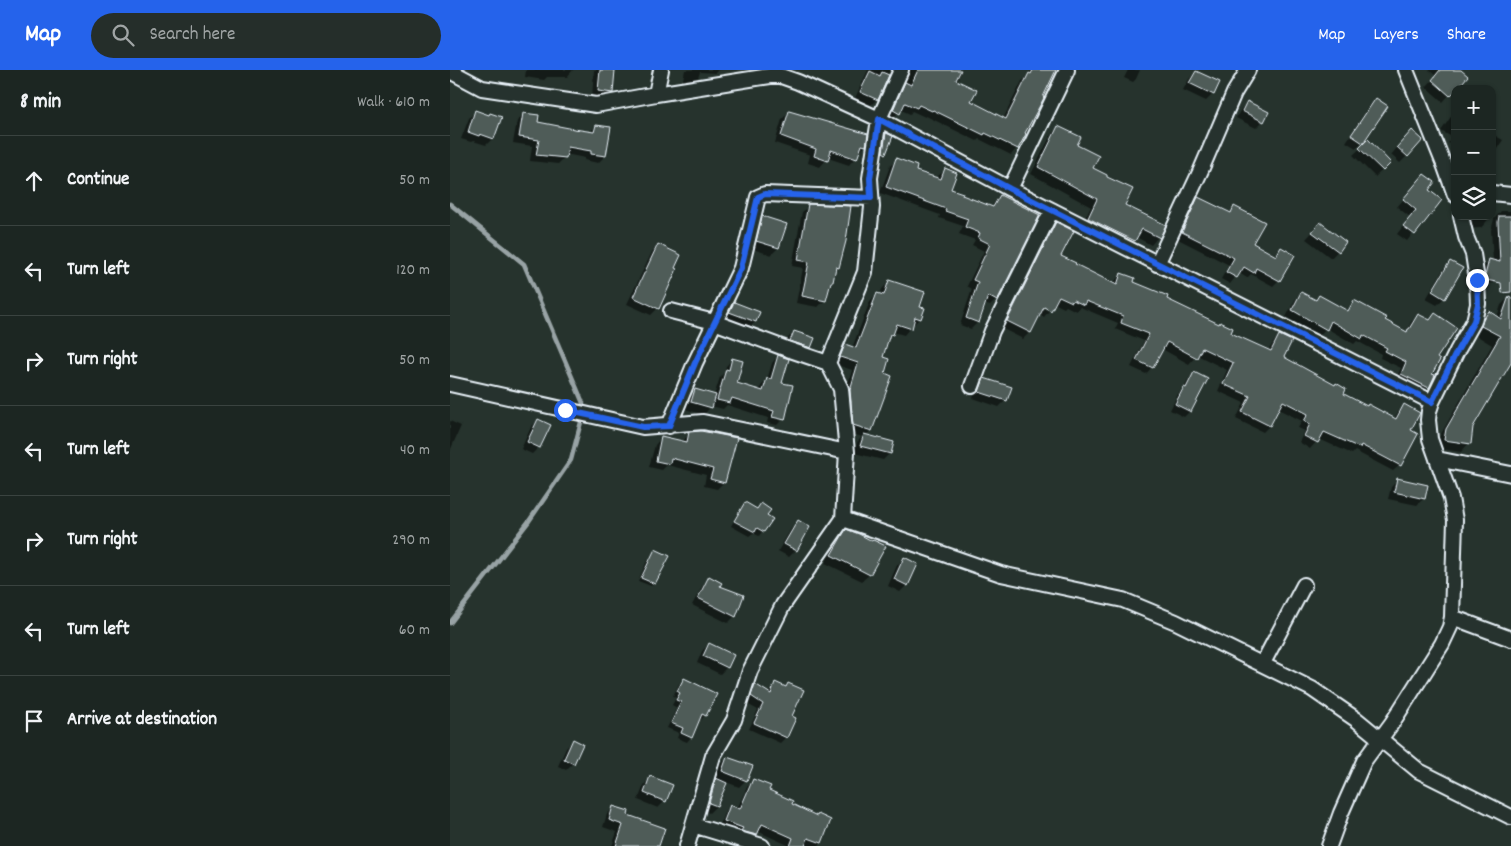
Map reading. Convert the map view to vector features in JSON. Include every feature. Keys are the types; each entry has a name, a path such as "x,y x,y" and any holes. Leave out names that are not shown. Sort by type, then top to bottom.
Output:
{"street":[{"path":"656,94 661,70"},
{"path":"828,363 865,272 872,207 870,178 879,119 901,70"},
{"path":"1010,189 1067,70"},
{"path":"1157,264 1201,170 1234,93 1248,70"},
{"path":"1406,70 1451,185"},
{"path":"450,71 482,88 596,105 770,76 781,76 879,119 1010,189 1432,402"},
{"path":"1496,193 1511,195"},
{"path":"669,426 695,363 741,268 758,197 765,194 871,198"},
{"path":"972,386 992,331 1052,210"},
{"path":"1330,846 1341,813 1364,761 1392,723 1442,644 1450,627 1452,617 1455,520 1451,498 1430,439 1428,420 1432,402 1474,321 1478,304 1473,254 1466,238 1462,220"},
{"path":"672,311 714,322 787,350 828,363 841,388 847,452 843,519 783,605 750,672 734,720 713,756 687,846"},
{"path":"450,384 643,427 703,422 847,452"},
{"path":"1437,459 1511,474"},
{"path":"843,519 1001,574 1123,600 1176,622 1263,663 1270,669 1312,689 1357,720 1419,771 1511,817"},
{"path":"1263,663 1304,585"},
{"path":"1452,617 1511,639"},
{"path":"693,825 762,846"}],"building":[{"path":"600,70 615,70 613,93 598,91"},
{"path":"918,70 961,70 956,80 977,90 971,101 1006,119 1029,73 1031,74 1033,70 1056,70 1018,149 919,105 917,108 905,103 900,114 893,110 905,82 911,85"},
{"path":"1440,70 1461,70 1468,76 1460,85 1451,85 1450,96 1432,80"},
{"path":"870,71 880,76 882,72 889,75 878,100 860,92"},
{"path":"1196,71 1220,82 1214,95 1189,83"},
{"path":"1376,98 1388,106 1363,143 1351,135"},
{"path":"1247,101 1269,112 1264,122 1242,111"},
{"path":"475,110 502,117 494,139 468,132"},
{"path":"789,111 868,134 866,146 862,145 857,159 831,150 828,161 814,156 816,149 781,136"},
{"path":"523,113 539,115 538,122 574,129 594,132 596,125 611,127 606,156 591,154 591,151 568,147 566,158 536,155 539,140 519,137"},
{"path":"1058,126 1081,137 1077,145 1099,156 1093,168 1133,189 1125,205 1166,225 1160,238 1142,229 1135,241 1088,218 1097,199 1038,167"},
{"path":"1412,130 1423,140 1408,157 1397,147"},
{"path":"886,133 893,136 886,154 883,152"},
{"path":"1368,139 1391,163 1383,171 1359,148"},
{"path":"896,158 917,166 916,171 941,179 945,168 957,173 951,189 963,193 962,195 993,207 1000,195 1040,215 997,301 988,296 979,323 966,318 978,282 973,280 990,244 978,238 980,233 965,227 968,219 886,187"},
{"path":"1424,174 1435,182 1429,190 1442,200 1415,235 1403,226 1416,210 1403,199"},
{"path":"1198,197 1231,213 1234,206 1265,222 1253,243 1276,256 1281,247 1295,255 1280,281 1256,268 1254,273 1244,267 1237,278 1226,272 1234,258 1182,232"},
{"path":"808,204 851,206 846,241 839,268 836,267 826,301 802,296 809,262 798,260"},
{"path":"762,216 787,224 779,248 756,241"},
{"path":"1499,216 1511,216 1511,292 1502,293 1501,283 1486,280 1485,276 1489,259 1500,262"},
{"path":"1056,222 1074,231 1061,256 1075,264 1117,285 1121,273 1135,278 1134,282 1168,296 1167,299 1219,324 1220,322 1233,328 1231,333 1271,351 1279,335 1292,341 1284,357 1346,389 1344,394 1396,419 1404,404 1420,413 1411,430 1418,434 1401,466 1361,445 1360,448 1324,432 1318,443 1304,436 1310,424 1304,421 1308,414 1283,401 1270,426 1242,412 1250,396 1223,384 1233,363 1202,348 1197,358 1167,342 1153,368 1136,360 1149,334 1121,323 1123,316 1086,301 1084,305 1059,296 1051,311 1044,307 1031,333 1007,321"},
{"path":"1320,222 1346,242 1339,252 1312,232"},
{"path":"658,244 681,255 675,268 677,269 659,309 633,297"},
{"path":"1450,261 1463,268 1445,299 1432,291"},
{"path":"889,280 925,292 920,307 925,308 921,319 915,317 912,329 897,324 893,335 890,334 883,357 889,359 885,373 892,376 872,431 853,425 850,390 858,363 840,357 845,344 856,348 877,293 884,295"},
{"path":"1301,292 1316,300 1319,295 1348,311 1354,300 1387,318 1385,320 1407,332 1418,314 1430,320 1435,313 1457,328 1437,358 1440,360 1432,374 1435,375 1429,388 1401,374 1406,362 1385,351 1387,348 1363,335 1362,339 1331,321 1327,330 1292,310"},
{"path":"1509,296 1511,297 1511,363 1473,427 1471,444 1444,440 1446,429 1500,336 1481,326 1483,320 1489,311 1501,319"},
{"path":"734,302 760,312 756,322 729,312"},
{"path":"794,331 815,338 811,348 790,341"},
{"path":"778,355 789,359 782,383 793,385 785,420 772,417 774,411 732,398 730,403 717,400 726,369 729,370 732,358 743,361 737,383 763,391 767,378 771,379"},
{"path":"1194,372 1208,379 1191,412 1175,404"},
{"path":"984,378 1012,387 1007,401 979,392"},
{"path":"695,389 716,395 712,408 691,402"},
{"path":"538,419 551,425 540,448 527,442"},
{"path":"701,431 737,438 725,483 710,479 713,469 671,458 670,464 656,461 661,436 687,442 689,432"},
{"path":"864,434 894,442 891,454 860,446"},
{"path":"1397,478 1428,485 1425,499 1394,492"},
{"path":"745,502 757,509 761,503 771,510 767,515 773,519 764,532 757,528 755,532 734,521"},
{"path":"798,520 810,527 797,551 784,544"},
{"path":"846,529 886,546 870,575 831,555"},
{"path":"655,549 670,556 655,584 641,578"},
{"path":"904,557 918,564 908,586 894,579"},
{"path":"709,576 722,583 720,586 744,595 736,617 698,598"},
{"path":"709,643 734,655 728,668 703,656"},
{"path":"684,678 717,694 706,716 702,714 692,738 681,733 683,728 671,723 681,702 676,700 680,693 677,691"},
{"path":"775,682 786,687 788,683 804,690 792,716 796,718 787,738 754,723 763,704 751,696 755,684 771,694"},
{"path":"573,739 583,744 574,764 564,759"},
{"path":"727,757 753,766 747,781 722,771"},
{"path":"650,776 673,785 666,802 644,793"},
{"path":"716,778 727,783 717,806 709,803"},
{"path":"753,779 771,786 769,790 793,801 792,804 817,816 818,814 831,820 822,843 808,838 805,846 790,846 793,838 762,824 757,835 741,831 743,828 724,821 730,805 740,809"},
{"path":"613,806 629,811 628,815 665,828 659,846 616,846 623,825 609,820"}],"waterway":[{"path":"450,204 524,264 583,403 581,422 571,460 529,521 450,623"}],"route":[{"path":"565,410 643,427 669,426 695,363 741,268 758,197 765,194 871,198 870,178 879,119 1010,189 1432,402 1474,321 1478,304 1477,280"}]}
